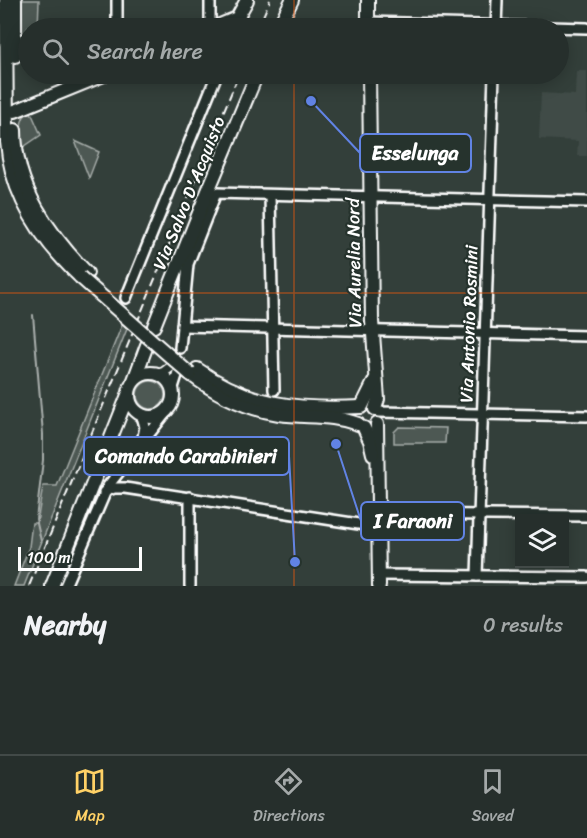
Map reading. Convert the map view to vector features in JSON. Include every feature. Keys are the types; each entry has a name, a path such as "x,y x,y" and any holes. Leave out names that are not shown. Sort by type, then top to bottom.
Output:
{"street":[{"path":"6,0 11,108 17,152 30,195 55,238 83,275 184,370 225,396 258,409 280,414 336,417 370,428 376,415"},
{"path":"11,108 15,0"},
{"path":"117,0 117,18"},
{"path":"210,0 211,18"},
{"path":"238,18 248,0"},
{"path":"283,18 292,0"},
{"path":"368,0 368,18"},
{"path":"496,18 497,0"},
{"path":"569,28 587,28"},
{"path":"11,108 78,84"},
{"path":"126,298 213,84"},
{"name":"Via Salvo D'Acquisto","path":"154,326 253,84"},
{"name":"Via Aurelia Nord","path":"369,84 373,330 378,399 376,415 379,580"},
{"name":"Via Antonio Rosmini","path":"477,576 494,84"},
{"path":"180,348 188,264 216,192 587,202"},
{"path":"270,195 274,390"},
{"path":"182,326 587,336"},
{"path":"52,586 147,345 147,357 157,374 168,382 172,391 172,400 168,410 143,439 104,492 65,586"},
{"path":"172,391 184,370"},
{"path":"133,381 142,375 184,370 264,402 302,407 369,405 376,415"},
{"name":"Via Aurelia Nord","path":"362,407 375,380"},
{"path":"128,395 131,406 145,427 143,439"},
{"path":"361,426 356,414 362,407"},
{"path":"115,428 123,418 138,414 156,417 168,410"},
{"path":"376,415 587,416"},
{"name":"Via Aurelia Nord","path":"361,426 372,446 377,476"},
{"path":"126,463 123,478 124,483 131,489"},
{"path":"104,492 114,488 131,489 378,521 479,515 587,516"},
{"path":"190,497 190,586"},
{"path":"379,580 477,576 587,577"}],"shaded area":[{"path":"19,0 39,0 38,18 19,18"},
{"path":"576,71 587,71 587,156 577,156 578,141 539,139 541,93 575,95"},
{"path":"30,110 41,135 22,148 20,133 22,122"},
{"path":"75,141 99,152 89,178"},
{"path":"122,325 127,329 24,586 14,586 29,547 32,523 37,523 43,486 57,486"},
{"path":"151,381 161,385 165,395 161,405 151,409 141,405 137,395 141,385"},
{"path":"399,427 446,428 445,443 394,443 394,432"}],"waterway":[{"path":"33,315 43,434 43,460 36,519 41,541"}],"railway":[{"path":"262,18 270,0"},
{"path":"29,586 235,84"}],"place":[{"name":"Esselunga","path":"311,101"},
{"name":"I Faraoni","path":"336,444"},
{"name":"Comando Carabinieri","path":"295,562"}]}
